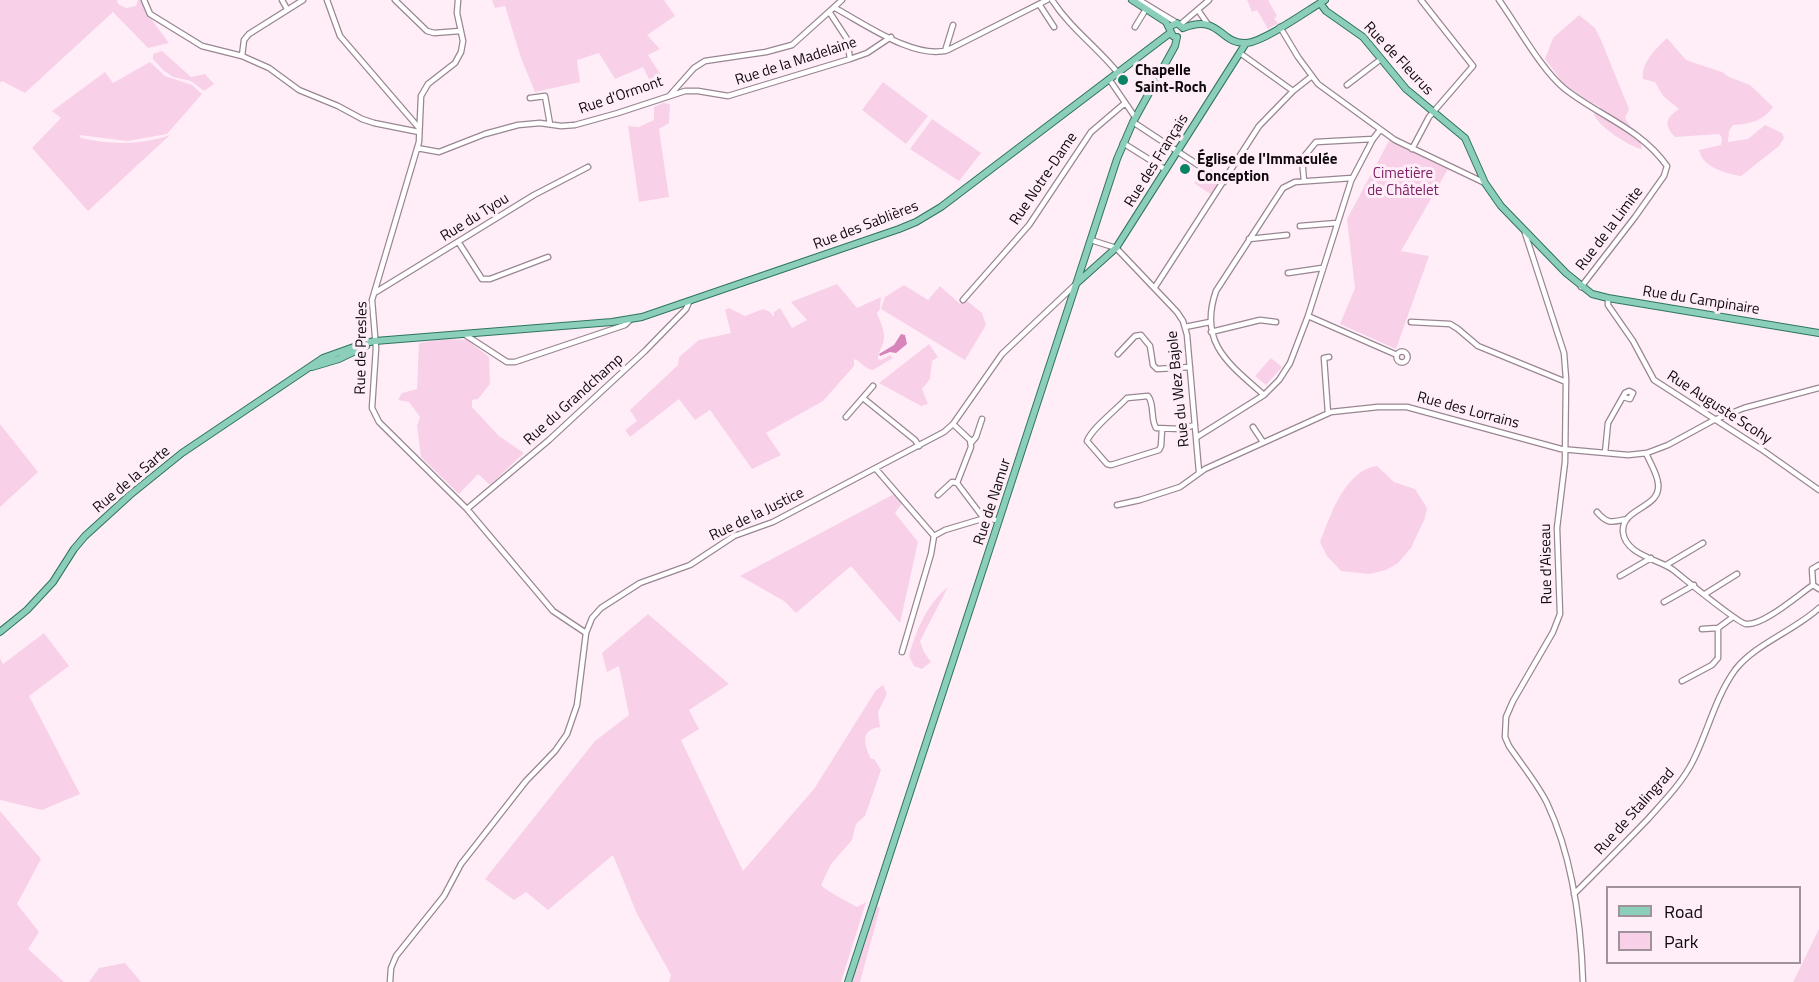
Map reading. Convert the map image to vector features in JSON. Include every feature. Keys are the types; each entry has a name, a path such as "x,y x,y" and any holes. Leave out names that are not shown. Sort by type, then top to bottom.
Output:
{"main road":[{"path":"1132,0 1166,22 1172,32 1181,35 1180,25"},
{"path":"1172,32 1180,25 1207,23 1233,40 1246,43 1260,39 1309,11 1320,1"},
{"name":"Rue de Fleurus","path":"1320,1 1326,11 1363,37 1406,89 1465,138 1485,183 1501,206 1581,287"},
{"path":"1309,11 1326,11"},
{"name":"Rue des Sablières","path":"375,341 610,322 642,317 916,222 950,201 1172,32"},
{"name":"Rue de Namur","path":"848,982 1123,143 1175,46 1172,32"},
{"name":"Rue des Français","path":"1078,282 1116,249 1246,43"},
{"name":"Rue du Campinaire","path":"1581,287 1592,294 1608,298 1819,333"},
{"name":"Rue de la Sarte","path":"0,632 27,610 53,582 85,536 130,495 182,453 301,371 375,341"}],"street":[{"path":"144,0 150,14 202,46 242,56 269,68 299,90 362,119 419,130"},
{"path":"282,0 287,9"},
{"path":"242,56 244,40 249,34 303,0"},
{"path":"327,0 340,36 419,130"},
{"path":"395,0 427,31 434,33 460,31"},
{"name":"Rue de Presles","path":"458,0 463,41 461,52 455,63 428,84 421,96 417,148 372,300 375,341 372,408 379,422 467,509 554,610 586,633"},
{"name":"Rue d'Ormont","path":"417,148 439,152 485,134 518,125 540,123 561,126 585,122 670,95 694,68 705,61 766,52 792,45 836,8 842,0"},
{"path":"836,8 891,38 925,52 937,53 1047,0"},
{"path":"1052,0 1079,34 1107,59 1118,73"},
{"path":"1138,0 1180,25 1209,0"},
{"path":"1412,149 1433,112 1473,66 1420,0"},
{"name":"Rue de la Limite","path":"1499,0 1550,73 1564,88 1632,131 1661,157 1667,166 1664,176 1600,265 1581,287"},
{"path":"1039,4 1054,27"},
{"path":"1135,27 1146,9"},
{"path":"1198,9 1207,23"},
{"path":"830,13 847,39 850,59"},
{"path":"945,51 953,25"},
{"path":"1280,27 1318,84 1380,130 1412,149 1485,183"},
{"name":"Rue de la Madelaine","path":"670,95 685,91 698,91 728,96 867,53 891,38"},
{"path":"1240,53 1293,91"},
{"path":"1347,85 1381,59"},
{"path":"1155,287 1260,126 1293,91 1312,76"},
{"path":"1109,80 1134,120 1177,152 1224,182"},
{"path":"530,98 545,96 550,124"},
{"name":"Rue Notre-Dame","path":"963,300 1029,225 1091,132 1125,103"},
{"path":"1197,437 1264,395 1279,380 1290,363 1308,316 1352,178 1380,130"},
{"path":"1304,181 1302,159 1316,142 1373,139"},
{"path":"1123,143 1166,170"},
{"name":"Rue du Tyou","path":"376,292 534,195 588,167"},
{"path":"1264,395 1224,358 1216,346 1210,322 1211,306 1216,291 1280,192 1290,184 1304,181 1352,178"},
{"path":"1300,226 1337,223"},
{"name":"Rue d'Aiseau","path":"1524,230 1564,353 1565,450 1557,528 1560,614 1553,632 1513,700 1506,717 1505,737 1547,802 1566,855 1574,894 1583,982"},
{"path":"1249,239 1287,235"},
{"name":"Rue du Wez Bajole","path":"1091,240 1116,249 1155,287 1177,312 1185,327 1199,472"},
{"path":"459,243 482,279 490,279 548,258"},
{"path":"1288,273 1322,268"},
{"name":"Rue de la Justice","path":"390,982 391,968 396,956 444,896 461,864 526,781 555,752 567,734 577,705 586,633 592,618 601,609 640,583 690,564 734,536 773,522 944,432 953,424 1002,354 1078,282"},
{"name":"Rue Auguste Scohy","path":"1608,298 1608,305 1632,341 1654,381 1761,449 1819,490"},
{"name":"Rue du Grandchamp","path":"467,509 606,388 686,309 689,302"},
{"path":"1308,316 1397,355"},
{"name":"Rue des Sablières","path":"464,334 507,362 515,362 604,333 625,325 631,319"},
{"path":"1211,332 1260,320 1276,322"},
{"path":"610,322 614,329"},
{"path":"604,333 610,322"},
{"path":"1185,327 1210,322"},
{"path":"1410,322 1450,324 1478,346 1566,382"},
{"path":"473,340 474,332"},
{"path":"1118,354 1135,336 1141,336 1150,346 1153,365 1157,369 1190,367"},
{"path":"1328,413 1324,358 1329,357"},
{"path":"846,417 873,386"},
{"name":"Rue des Lorrains","path":"1117,505 1143,500 1180,487 1199,472 1328,413 1378,407 1407,407 1565,450 1628,455 1647,453 1668,445 1714,420 1744,408 1819,388"},
{"path":"1162,429 1159,450 1111,465 1088,441 1088,437 1127,398 1132,397 1148,396 1153,424 1156,428 1180,429 1196,425"},
{"path":"1605,453 1608,423 1623,397"},
{"path":"862,398 920,446"},
{"path":"957,483 982,419"},
{"path":"953,424 971,443"},
{"path":"1253,427 1263,442"},
{"path":"1597,512 1604,521 1627,519 1656,497 1659,485 1647,453"},
{"path":"876,469 934,536"},
{"path":"938,495 952,482 957,483 985,518"},
{"path":"934,536 945,530 985,518 999,521"},
{"path":"1627,519 1622,530 1625,540 1631,547 1666,565 1745,624 1759,622 1813,585"},
{"path":"902,652 931,554 934,536"},
{"path":"1666,565 1703,543"},
{"path":"1620,576 1651,558"},
{"path":"1813,585 1812,569 1819,565"},
{"path":"1705,594 1737,574"},
{"path":"1664,602 1694,585"},
{"path":"1813,585 1819,589"},
{"name":"Rue de Stalingrad","path":"1574,894 1679,784 1693,761 1719,697 1746,658 1819,608"},
{"path":"1702,629 1718,628 1733,617"},
{"path":"1682,681 1712,665 1718,658 1718,628"}],"green space":[{"path":"0,0 117,0 118,4 126,8 136,6 138,0 141,0 145,11 169,43 148,48 113,12 25,93 2,81 0,83"},
{"path":"492,0 664,0 675,16 647,35 660,49 648,55 661,75 649,79 643,67 615,79 599,53 577,60 580,82 535,92 521,58 505,6 495,8"},
{"path":"1247,0 1268,0 1277,16 1274,19 1278,23 1268,29 1257,10 1252,12"},
{"path":"1579,15 1595,28 1601,40 1629,109 1625,118 1641,143 1642,149 1607,130 1594,114 1600,107 1563,83 1545,59 1553,38"},
{"path":"1667,38 1686,60 1722,72 1750,85 1773,107 1760,119 1733,125 1729,131 1728,142 1748,139 1765,125 1782,133 1784,138 1779,146 1741,176 1716,169 1701,156 1699,150 1721,145 1722,138 1719,134 1675,137 1669,128 1669,118 1679,109 1663,96 1655,82 1643,79 1647,61"},
{"path":"162,51 191,77 205,74 214,84 204,91 191,81 173,77 153,59 153,54"},
{"path":"150,62 165,76 192,85 202,94 167,134 128,141 79,135 81,138 92,140 126,143 148,141 170,135 88,211 32,148 61,118 52,111 105,72 113,83"},
{"path":"883,82 928,116 906,144 862,110"},
{"path":"663,103 670,104 669,123 659,129 669,197 639,202 628,126 639,127 654,120 654,107"},
{"path":"932,119 981,153 959,181 910,149"},
{"name":"Cimetière de Châtelet","path":"1390,139 1448,169 1401,251 1429,256 1396,349 1340,324 1355,288 1347,219"},
{"path":"1203,172 1220,183 1212,195 1194,183"},
{"path":"837,284 857,308 881,297 880,309 877,313 884,339 878,359 881,360 890,355 893,358 873,370 854,359 854,366 823,401 766,433 781,455 752,469 710,410 695,420 679,399 630,437 625,430 637,421 630,410 678,365 679,357 699,340 731,333 725,310 729,308 745,316 763,309 774,317 774,312 780,308 792,328 807,320 791,302"},
{"path":"904,285 928,300 940,286 960,304 966,300 982,313 986,325 965,360 881,309 885,297"},
{"path":"443,339 467,340 489,357 490,384 478,399 472,400 472,407 499,436 524,453 490,485 478,474 459,494 421,457 417,426 420,417 409,402 398,400 402,393 417,389 419,343"},
{"path":"929,344 938,357 932,361 930,379 922,389 928,404 921,406 879,383"},
{"path":"1271,358 1282,367 1266,385 1255,376"},
{"path":"0,424 38,472 0,507"},
{"path":"1377,466 1394,482 1415,489 1427,508 1425,518 1411,548 1398,563 1386,570 1369,574 1341,571 1327,556 1320,542 1334,508 1348,485 1366,469"},
{"path":"894,494 903,502 895,513 918,542 900,623 851,566 796,613 784,601 740,576"},
{"path":"948,587 920,641 931,662 922,669 914,666 909,656 912,646 928,609"},
{"path":"648,614 729,684 689,710 699,729 681,740 743,871 814,789 876,690 883,685 887,694 878,712 880,727 869,731 865,738 871,759 874,759 881,770 865,816 856,824 852,840 831,864 821,885 857,907 866,902 841,982 669,982 671,975 637,914 613,855 548,910 526,892 514,900 485,879 595,741 629,715 619,666 607,672 602,653"},
{"path":"44,633 69,666 29,696 80,794 42,810 0,800 0,658 3,664"},
{"path":"0,811 41,859 17,904 39,932 28,949 64,982 0,982"},
{"path":"877,906 880,908 860,982 852,982"},
{"path":"1819,929 1819,982 1793,982"},
{"path":"125,963 141,982 89,982 99,968"}],"shaded area":[{"path":"901,334 905,335 907,344 896,353 890,352 880,356 879,354 894,345"}],"place":[{"name":"Chapelle Saint-Roch","path":"1123,80"},
{"name":"Église de l'Immaculée Conception","path":"1185,169"}]}
